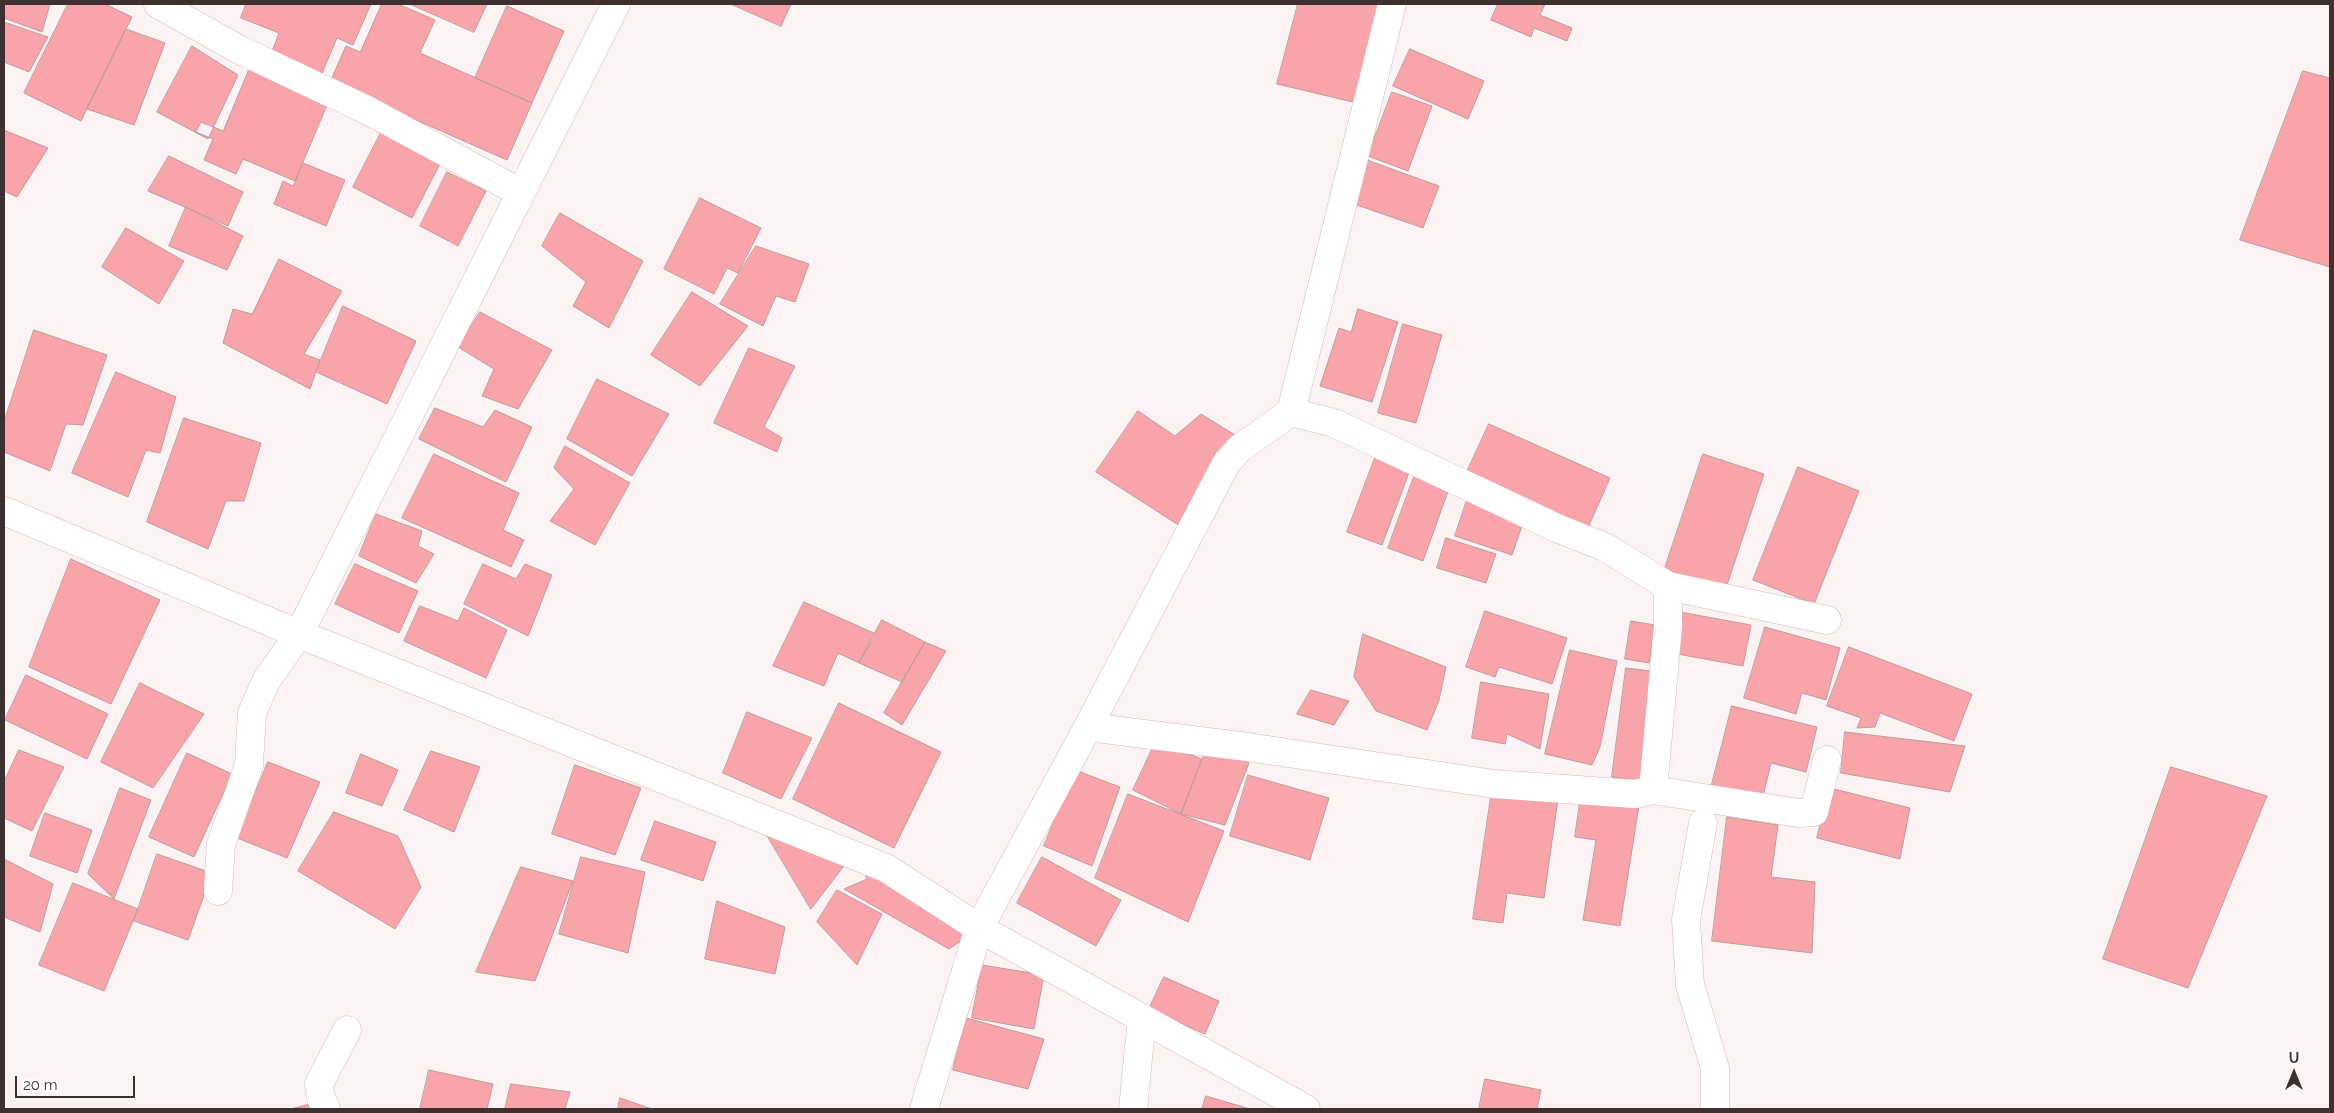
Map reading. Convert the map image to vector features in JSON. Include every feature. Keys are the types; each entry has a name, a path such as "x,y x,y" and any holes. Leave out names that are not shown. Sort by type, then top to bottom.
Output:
{"street":[{"path":"158,4 238,49 369,111 521,193"},
{"path":"218,891 221,844 249,765 252,713 266,681 299,634 616,4"},
{"path":"924,1109 979,928 1088,727 1227,462 1240,448 1291,412 1392,4"},
{"path":"1291,412 1334,423 1560,529 1605,547 1668,586 1827,620"},
{"path":"4,511 299,634 886,868 979,928 1306,1109"},
{"path":"1653,790 1668,626 1668,586"},
{"path":"1088,727 1248,747 1494,784 1635,794 1653,790 1798,813 1814,812 1827,760"},
{"path":"1703,823 1686,920 1690,984 1715,1068 1715,1109"},
{"path":"1134,1109 1142,1018"},
{"path":"326,1109 321,1098 319,1084 347,1030"}],"building":[{"path":"4,4 50,4 42,32 4,18"},
{"path":"68,4 105,4 132,17 81,121 24,93"},
{"path":"246,4 371,4 353,45 337,38 320,78 270,57 279,33 241,18"},
{"path":"382,4 398,4 435,20 420,53 532,103 507,160 330,82 346,46 360,52"},
{"path":"410,4 487,4 474,32"},
{"path":"731,4 791,4 781,26"},
{"path":"1298,4 1383,4 1357,103 1277,84"},
{"path":"1498,4 1545,4 1540,15 1572,28 1567,41 1534,28 1531,37 1491,20"},
{"path":"507,6 564,31 532,103 475,78"},
{"path":"4,22 48,37 29,72 4,62"},
{"path":"126,29 165,43 134,125 87,109"},
{"path":"192,46 238,75 208,139 157,112"},
{"path":"1410,49 1484,81 1468,119 1393,86"},
{"path":"251,65 330,98 295,181 243,159 236,174 204,160 213,139 196,132 201,122 223,131"},
{"path":"2303,71 2330,78 2330,267 2240,240"},
{"path":"1392,92 1432,106 1408,171 1368,156"},
{"path":"386,123 445,154 412,218 353,187"},
{"path":"4,130 48,148 17,197 4,191"},
{"path":"169,156 243,192 228,226 148,191"},
{"path":"1367,160 1439,186 1423,228 1351,203"},
{"path":"303,163 345,180 326,226 274,204 283,181 293,186"},
{"path":"447,172 486,191 458,246 420,226"},
{"path":"700,198 761,228 738,273 727,268 714,294 664,269"},
{"path":"186,207 243,236 227,270 169,246"},
{"path":"560,213 643,261 609,328 573,306 586,282 542,246"},
{"path":"126,228 184,261 159,304 102,267"},
{"path":"756,246 809,264 795,302 776,296 763,326 720,304"},
{"path":"279,259 342,291 304,354 320,360 310,389 223,343 233,309 252,314"},
{"path":"692,292 748,326 700,386 651,355"},
{"path":"343,306 416,341 387,404 316,372"},
{"path":"1358,309 1398,322 1372,402 1320,386 1339,328 1351,332"},
{"path":"480,312 552,350 518,409 482,396 494,369 458,347"},
{"path":"1403,324 1442,335 1416,423 1378,413"},
{"path":"34,330 107,355 83,425 66,424 50,471 4,452 4,422"},
{"path":"749,348 795,366 764,427 782,438 777,452 714,423"},
{"path":"116,372 176,397 160,453 146,450 128,497 72,473"},
{"path":"597,379 669,414 632,476 567,439"},
{"path":"435,408 483,427 495,410 532,427 506,482 419,439"},
{"path":"1138,411 1175,436 1201,414 1235,435 1180,526 1096,472"},
{"path":"184,418 261,443 244,501 226,501 208,549 147,522"},
{"path":"1489,424 1610,478 1587,530 1465,476"},
{"path":"565,446 630,483 595,545 550,521 574,489 554,468"},
{"path":"434,454 519,493 503,530 524,540 511,567 402,518"},
{"path":"1703,454 1764,474 1725,591 1664,571"},
{"path":"1375,458 1410,470 1382,545 1347,532"},
{"path":"1798,467 1859,491 1814,604 1753,580"},
{"path":"1415,474 1450,486 1423,561 1388,548"},
{"path":"1468,497 1525,517 1512,555 1455,536"},
{"path":"376,514 422,531 418,546 434,554 416,583 359,556"},
{"path":"1446,538 1496,554 1486,583 1437,568"},
{"path":"71,559 160,600 111,704 29,667"},
{"path":"355,564 418,591 399,633 335,604"},
{"path":"483,564 516,579 525,564 552,575 528,636 464,604"},
{"path":"804,602 876,634 859,663 838,653 824,686 773,666"},
{"path":"420,606 458,621 464,608 507,630 486,678 404,641"},
{"path":"1485,611 1567,638 1552,684 1499,667 1495,677 1466,667"},
{"path":"1680,612 1751,625 1743,666 1672,653"},
{"path":"882,620 925,642 902,682 859,663"},
{"path":"1631,621 1655,625 1649,663 1625,659"},
{"path":"1765,627 1840,648 1826,700 1802,693 1796,714 1744,698"},
{"path":"1363,634 1446,667 1439,700 1427,730 1376,711 1354,677"},
{"path":"925,642 946,651 902,725 884,713"},
{"path":"1849,647 1972,694 1954,741 1880,713 1875,727 1857,728 1861,718 1827,706"},
{"path":"1570,650 1617,661 1600,747 1592,765 1545,754"},
{"path":"1626,668 1659,672 1644,782 1612,777"},
{"path":"26,675 108,714 87,759 5,720"},
{"path":"1481,682 1549,694 1540,749 1507,734 1505,744 1472,738"},
{"path":"140,683 204,714 153,788 101,762"},
{"path":"1311,690 1349,701 1334,725 1297,714"},
{"path":"839,703 941,752 894,848 793,799"},
{"path":"1732,706 1817,727 1806,772 1771,763 1762,801 1711,788"},
{"path":"747,712 812,738 781,799 723,773"},
{"path":"1845,732 1965,746 1950,792 1841,773"},
{"path":"1156,741 1202,759 1181,814 1133,790"},
{"path":"1207,747 1249,763 1225,825 1181,814"},
{"path":"19,750 64,767 32,831 4,818 4,782"},
{"path":"431,751 480,767 454,832 404,810"},
{"path":"187,753 232,774 194,857 149,837"},
{"path":"361,754 398,770 382,806 346,793"},
{"path":"268,762 320,782 287,858 237,838"},
{"path":"575,765 641,788 615,855 552,834"},
{"path":"2171,767 2267,796 2188,988 2103,959"},
{"path":"1075,770 1120,787 1092,866 1044,846"},
{"path":"1248,775 1329,798 1310,860 1230,836"},
{"path":"120,788 151,800 114,899 88,874"},
{"path":"1830,788 1910,808 1900,859 1817,838"},
{"path":"1492,790 1558,799 1544,898 1507,893 1503,923 1473,919"},
{"path":"1128,794 1224,831 1188,922 1095,878"},
{"path":"1581,796 1639,805 1620,926 1583,920 1596,840 1575,837"},
{"path":"334,812 398,836 421,887 395,929 298,871"},
{"path":"45,813 92,830 77,873 30,856"},
{"path":"1727,817 1778,825 1771,877 1815,882 1812,953 1712,941"},
{"path":"655,821 716,842 703,881 641,860"},
{"path":"765,832 846,863 811,909"},
{"path":"157,854 212,873 188,940 134,921"},
{"path":"581,857 645,872 628,953 559,934"},
{"path":"1042,857 1121,900 1096,946 1017,903"},
{"path":"4,859 53,884 40,932 4,917"},
{"path":"858,862 974,932 949,949 844,889 867,879"},
{"path":"521,867 573,881 535,981 476,972"},
{"path":"73,883 138,909 104,991 39,965"},
{"path":"837,890 882,914 857,965 817,922"},
{"path":"717,901 785,927 775,974 705,959"},
{"path":"982,965 1044,975 1034,1029 972,1018"},
{"path":"1164,977 1219,1001 1205,1034 1149,1009"},
{"path":"966,1018 1044,1039 1028,1089 953,1070"},
{"path":"429,1070 493,1084 487,1109 420,1109"},
{"path":"1485,1079 1541,1090 1537,1109 1479,1109"},
{"path":"511,1084 570,1092 565,1109 505,1109"},
{"path":"1206,1096 1250,1109 1202,1109"},
{"path":"620,1098 652,1109 618,1109"},
{"path":"315,1103 313,1109 291,1109"}]}
